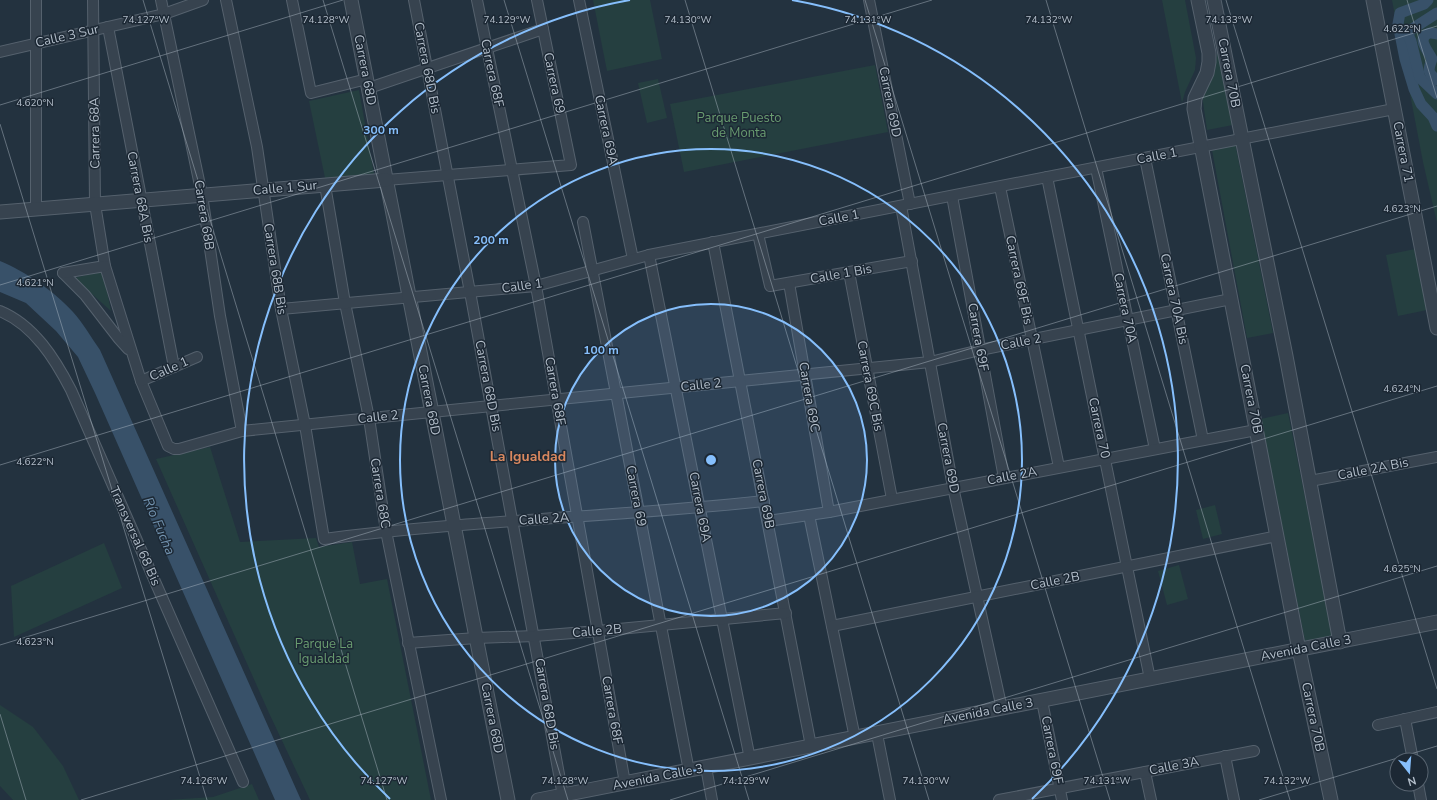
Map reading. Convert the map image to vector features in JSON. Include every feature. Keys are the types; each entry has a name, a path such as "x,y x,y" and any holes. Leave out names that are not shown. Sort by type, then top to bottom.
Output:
{"street":[{"path":"36,0 36,209"},
{"name":"Carrera 68A","path":"93,0 96,204 105,266 131,352"},
{"name":"Carrera 68B","path":"162,0 202,195 220,316 242,431"},
{"name":"Calle 3 Sur","path":"0,52 164,14 203,0"},
{"name":"Carrera 68B Bis","path":"226,0 257,147 281,309 304,424 324,538"},
{"path":"292,0 311,93 368,84 427,69 543,29"},
{"name":"Carrera 68D","path":"351,0 508,800"},
{"name":"Carrera 68D Bis","path":"414,0 535,636 563,798"},
{"name":"Carrera 68F","path":"477,0 536,286 625,783"},
{"name":"Carrera 69","path":"537,0 571,165"},
{"name":"Carrera 69A","path":"579,0 633,259"},
{"name":"Carrera 69D","path":"869,0 905,205 912,261 953,487 1002,709"},
{"name":"Carrera 70B","path":"1198,0 1209,53 1209,62 1207,73 1195,98 1194,109 1299,650 1331,800"},
{"name":"Carrera 70B","path":"1214,0 1310,481 1340,642"},
{"name":"Carrera 71","path":"1373,0 1437,328"},
{"name":"Carrera 68A Bis","path":"108,27 174,367"},
{"name":"Calle 1","path":"281,309 536,286 649,255 1394,109"},
{"name":"Carrera 70A Bis","path":"1145,158 1203,440"},
{"name":"Calle 1 Sur","path":"0,212 571,165"},
{"name":"Carrera 70A","path":"1096,168 1155,449"},
{"name":"Carrera 70","path":"1047,177 1150,679"},
{"name":"Carrera 68C","path":"325,185 345,303 369,418 386,531 441,800"},
{"name":"Carrera 69F Bis","path":"1000,187 1031,340 1059,467"},
{"name":"Carrera 69F","path":"952,196 1004,478"},
{"name":"Carrera 69","path":"583,222 689,771"},
{"name":"Calle 1 Bis","path":"758,234 770,286 912,261"},
{"name":"Carrera 69B","path":"713,242 812,746"},
{"name":"Carrera 69A","path":"649,255 750,759"},
{"path":"105,266 63,273 85,294 119,339 131,352 141,381"},
{"name":"Carrera 69C Bis","path":"849,272 892,499"},
{"name":"Carrera 69C","path":"789,283 829,512"},
{"name":"Calle 2","path":"141,381 168,446 174,449 179,449 242,431 930,362 980,350 1231,299"},
{"name":"Transversal 68 Bis","path":"0,311 31,332 60,369 71,390 243,782"},
{"name":"Calle 1","path":"141,381 197,357"},
{"name":"Calle 2A","path":"768,521 829,512 1256,430"},
{"name":"Calle 2A Bis","path":"1310,481 1437,457"},
{"name":"Calle 2A","path":"324,538 386,531 700,508 764,501"},
{"path":"809,515 855,738"},
{"name":"Calle 2B","path":"832,626 1277,536"},
{"name":"Calle 2B","path":"408,643 598,631 786,613"},
{"name":"Avenida Calle 3","path":"538,800 563,798 625,783 1437,622"},
{"name":"Carrera 69F","path":"1042,701 1062,800"},
{"path":"1378,725 1437,712"},
{"path":"1405,719 1411,752"},
{"path":"877,734 890,800"},
{"name":"Calle 3A","path":"999,800 1254,750"},
{"path":"1225,756 1234,800"},
{"path":"706,767 712,800"},
{"path":"1145,772 1151,800"}],"green space":[{"path":"593,0 650,0 662,59 607,71"},
{"path":"1162,0 1185,0 1196,58 1195,70 1185,92 1182,103"},
{"path":"1392,0 1437,0 1437,223 1423,162"},
{"path":"1218,46 1233,125 1207,130 1202,95 1216,60"},
{"name":"Parque Puesto de Monta","path":"875,65 888,132 684,172 670,104"},
{"path":"658,79 667,118 647,123 638,83"},
{"path":"359,90 374,174 325,178 309,101"},
{"path":"1235,143 1273,333 1247,338 1212,150"},
{"path":"1415,249 1427,310 1398,316 1386,255"},
{"path":"103,271 111,311 74,278"},
{"path":"1288,413 1333,636 1305,641 1261,419"},
{"name":"Parque La Igualdad","path":"210,447 240,542 316,538 319,547 352,542 360,584 387,579 431,800 310,800 269,713 156,459"},
{"path":"1215,505 1222,534 1203,539 1196,510"},
{"path":"104,543 122,588 14,637 11,586"},
{"path":"1179,565 1188,599 1167,605 1158,571"},
{"path":"0,705 33,727 63,766 79,800 13,800 0,786"},
{"path":"252,784 259,800 167,800 213,797"}],"water":[{"name":"Río Fucha","path":"0,261 29,276 66,304 84,325 100,350 301,800 275,800 78,357 56,331 26,303 0,292"}],"waterway":[{"path":"1428,0 1424,4 1400,13 1398,24 1405,59 1414,89 1421,104 1433,117 1437,126"},
{"path":"1437,13 1409,31 1409,37 1420,78 1437,94"},
{"path":"1437,34 1428,33 1423,39 1423,43 1432,59 1429,71 1437,80"}],"district":[{"name":"La Igualdad","path":"528,456"}]}
